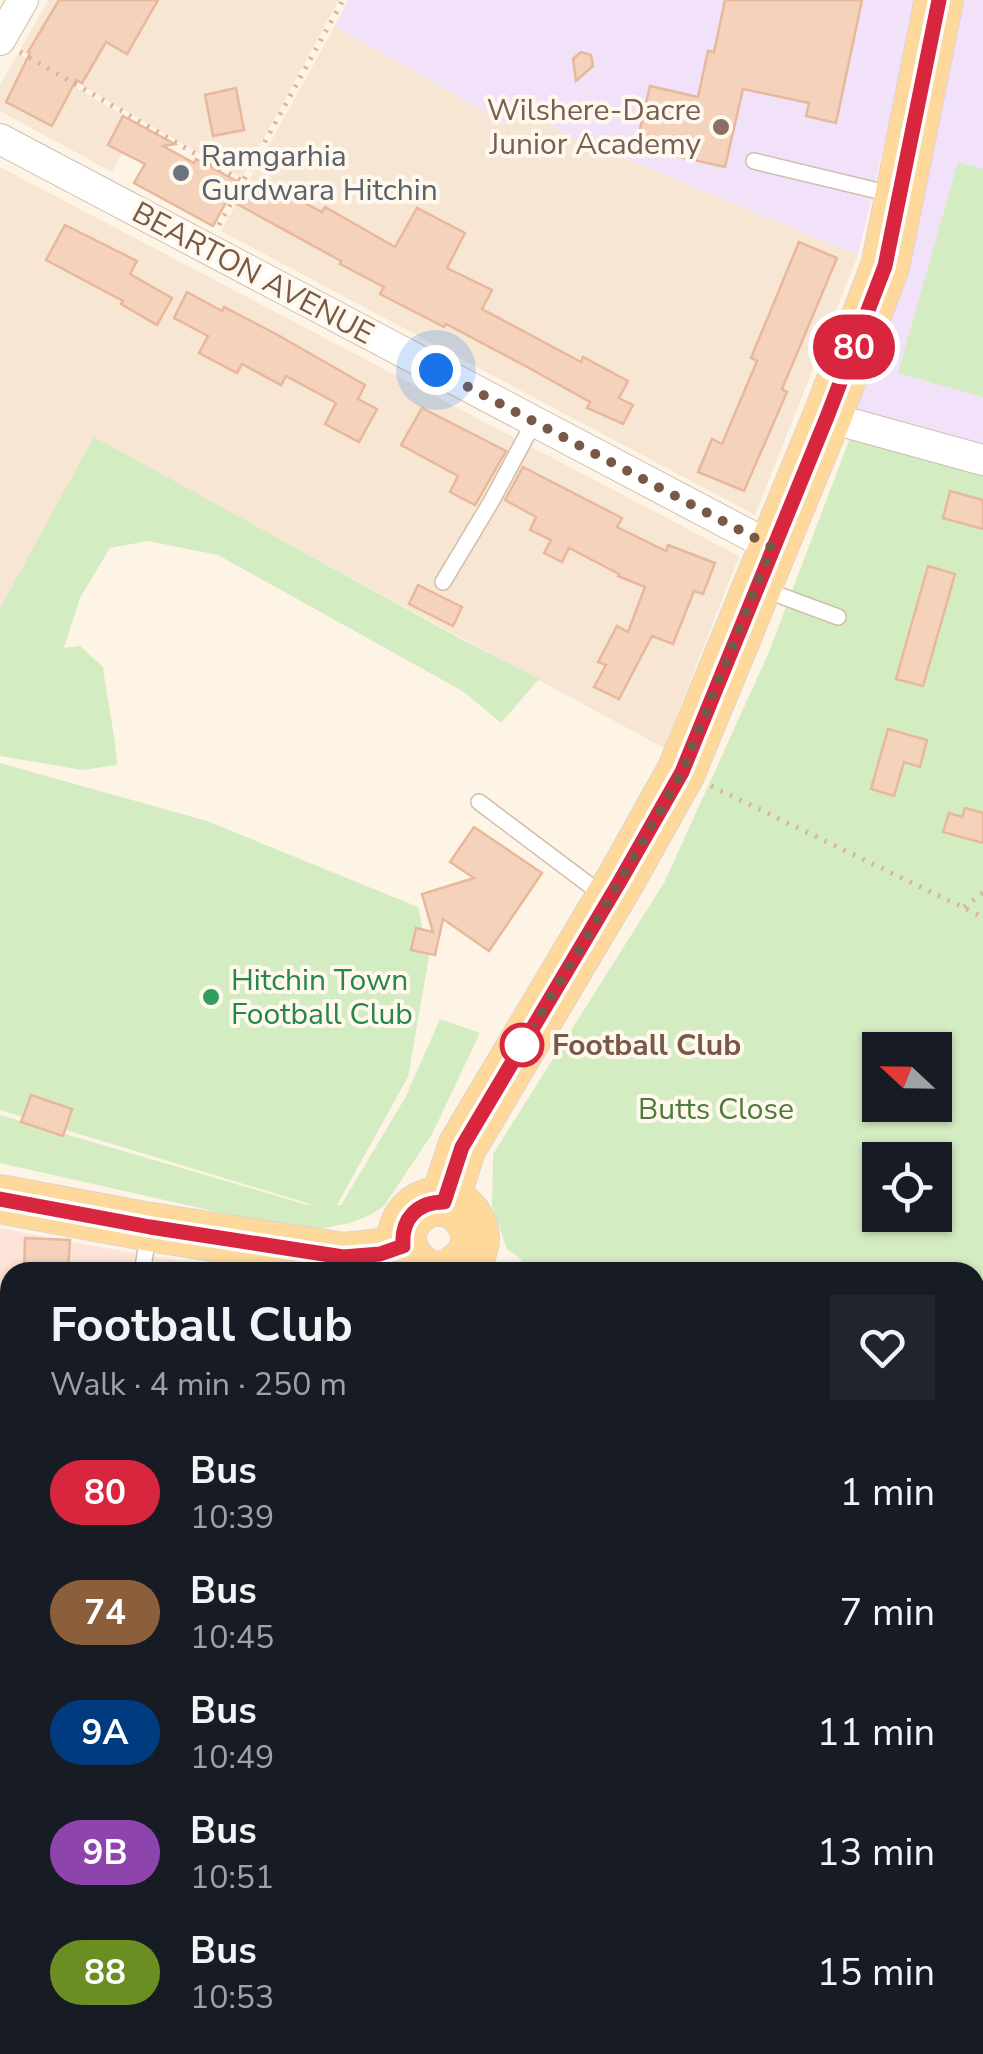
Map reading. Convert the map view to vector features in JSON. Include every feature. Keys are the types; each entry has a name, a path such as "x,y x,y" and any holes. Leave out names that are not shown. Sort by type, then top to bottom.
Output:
{"main road":[{"path":"444,1202 462,1147 682,772 885,266 939,0"},
{"path":"0,1200 146,1250 278,1260 380,1254 428,1262"},
{"path":"442,1262 402,1234 412,1213 432,1202 454,1205 471,1221 475,1243 450,1262"}],"street":[{"path":"8,44 23,0"},
{"name":"BEARTON AVENUE","path":"0,139 534,422 764,567"},
{"path":"827,417 983,460"}],"lane":[{"path":"754,160 899,196"},
{"path":"443,582 534,422"},
{"path":"764,567 838,617"},
{"path":"480,802 609,900"}],"path":[{"path":"206,248 343,0"},
{"path":"8,44 242,181"},
{"path":"682,772 983,917"},
{"path":"964,908 983,893"}],"shaded area":[{"path":"48,0 339,0 242,178 20,50"},
{"name":"Wilshere-Dacre Junior Academy","path":"348,0 918,0 858,255 557,130 522,98 506,124 335,26"},
{"path":"953,0 983,0 983,444 841,411"},
{"path":"335,26 505,124 521,97 557,130 858,255 755,515 221,231"},
{"path":"18,53 137,124 112,172 0,111 0,85"},
{"path":"0,167 739,556 664,748 94,438 0,608"},
{"path":"0,1228 185,1262 0,1262"}],"green space":[{"path":"958,162 983,169 983,397 898,373"},
{"name":"Butts Close","path":"851,435 983,469 983,1262 523,1262 507,1249 492,1206 493,1154 664,883 769,652"},
{"path":"94,437 539,679 501,723 464,692 218,555 148,541 110,548 80,598 64,648 80,646 103,667 117,765 82,770 0,756 0,608"},
{"name":"Hitchin Town Football Club","path":"0,763 207,821 418,907 429,957 408,1077 337,1205 341,1205 405,1098 440,1019 480,1033 432,1134 384,1206 350,1223 320,1229 253,1220 0,1163 0,1115 313,1205 0,1110"}],"building":[{"path":"59,0 158,0 127,54 106,42 82,83 76,80 52,126 6,102 28,52"},
{"path":"725,0 862,0 836,123 806,116 809,103 743,89 725,167 636,147 650,86 698,97 708,51 714,52"},
{"path":"581,52 591,55 593,66 576,81 573,59"},
{"path":"236,88 244,130 213,136 205,95"},
{"path":"123,116 175,144 163,146 194,163 196,159 255,191 261,180 322,212 325,207 395,247 417,208 465,233 447,268 492,290 482,309 581,362 583,357 628,381 619,398 633,405 623,424 587,408 590,402 529,368 380,294 384,287 228,199 213,226 134,183 145,164 108,145"},
{"path":"65,225 137,261 130,274 172,298 157,325 121,304 123,301 46,260"},
{"path":"799,242 837,258 782,389 787,392 744,491 698,472 712,439 722,444 757,361 751,358"},
{"path":"187,292 276,334 365,385 358,399 377,409 359,442 325,424 336,403 286,376 281,385 242,364 237,373 199,353 208,336 174,318"},
{"path":"422,408 506,451 475,505 450,492 458,476 401,445"},
{"path":"523,467 622,518 617,527 666,551 668,545 715,563 703,594 694,591 673,644 652,636 619,699 594,687 606,665 598,662 617,626 628,632 645,587 569,548 562,562 544,553 551,540 530,530 536,517 505,500"},
{"path":"950,491 983,500 983,529 943,518"},
{"path":"928,566 955,574 923,686 896,679"},
{"path":"418,585 462,607 453,626 409,604"},
{"path":"888,729 927,740 920,767 904,762 894,796 871,789"},
{"path":"965,808 983,813 983,843 943,832 949,813 962,817"},
{"path":"474,827 542,873 489,951 443,919 435,955 411,950 416,928 433,932 422,894 474,878 450,862"},
{"path":"31,1095 72,1109 63,1136 21,1122"},
{"path":"25,1238 70,1240 69,1262 24,1262"}],"bus line":[{"name":"80","path":"0,1199 343,1257 380,1254 403,1246 405,1223 412,1213 432,1202 444,1202 462,1147 682,772 885,266 939,0"}],"place":[{"name":"Wilshere-Dacre Junior Academy","path":"721,127"},
{"name":"Ramgarhia Gurdwara Hitchin","path":"181,173"},
{"name":"Hitchin Town Football Club","path":"211,997"},
{"name":"Football Club","path":"522,1045"}],"route":[{"path":"436,370 772,547 682,772 517,1054 522,1045"}]}
